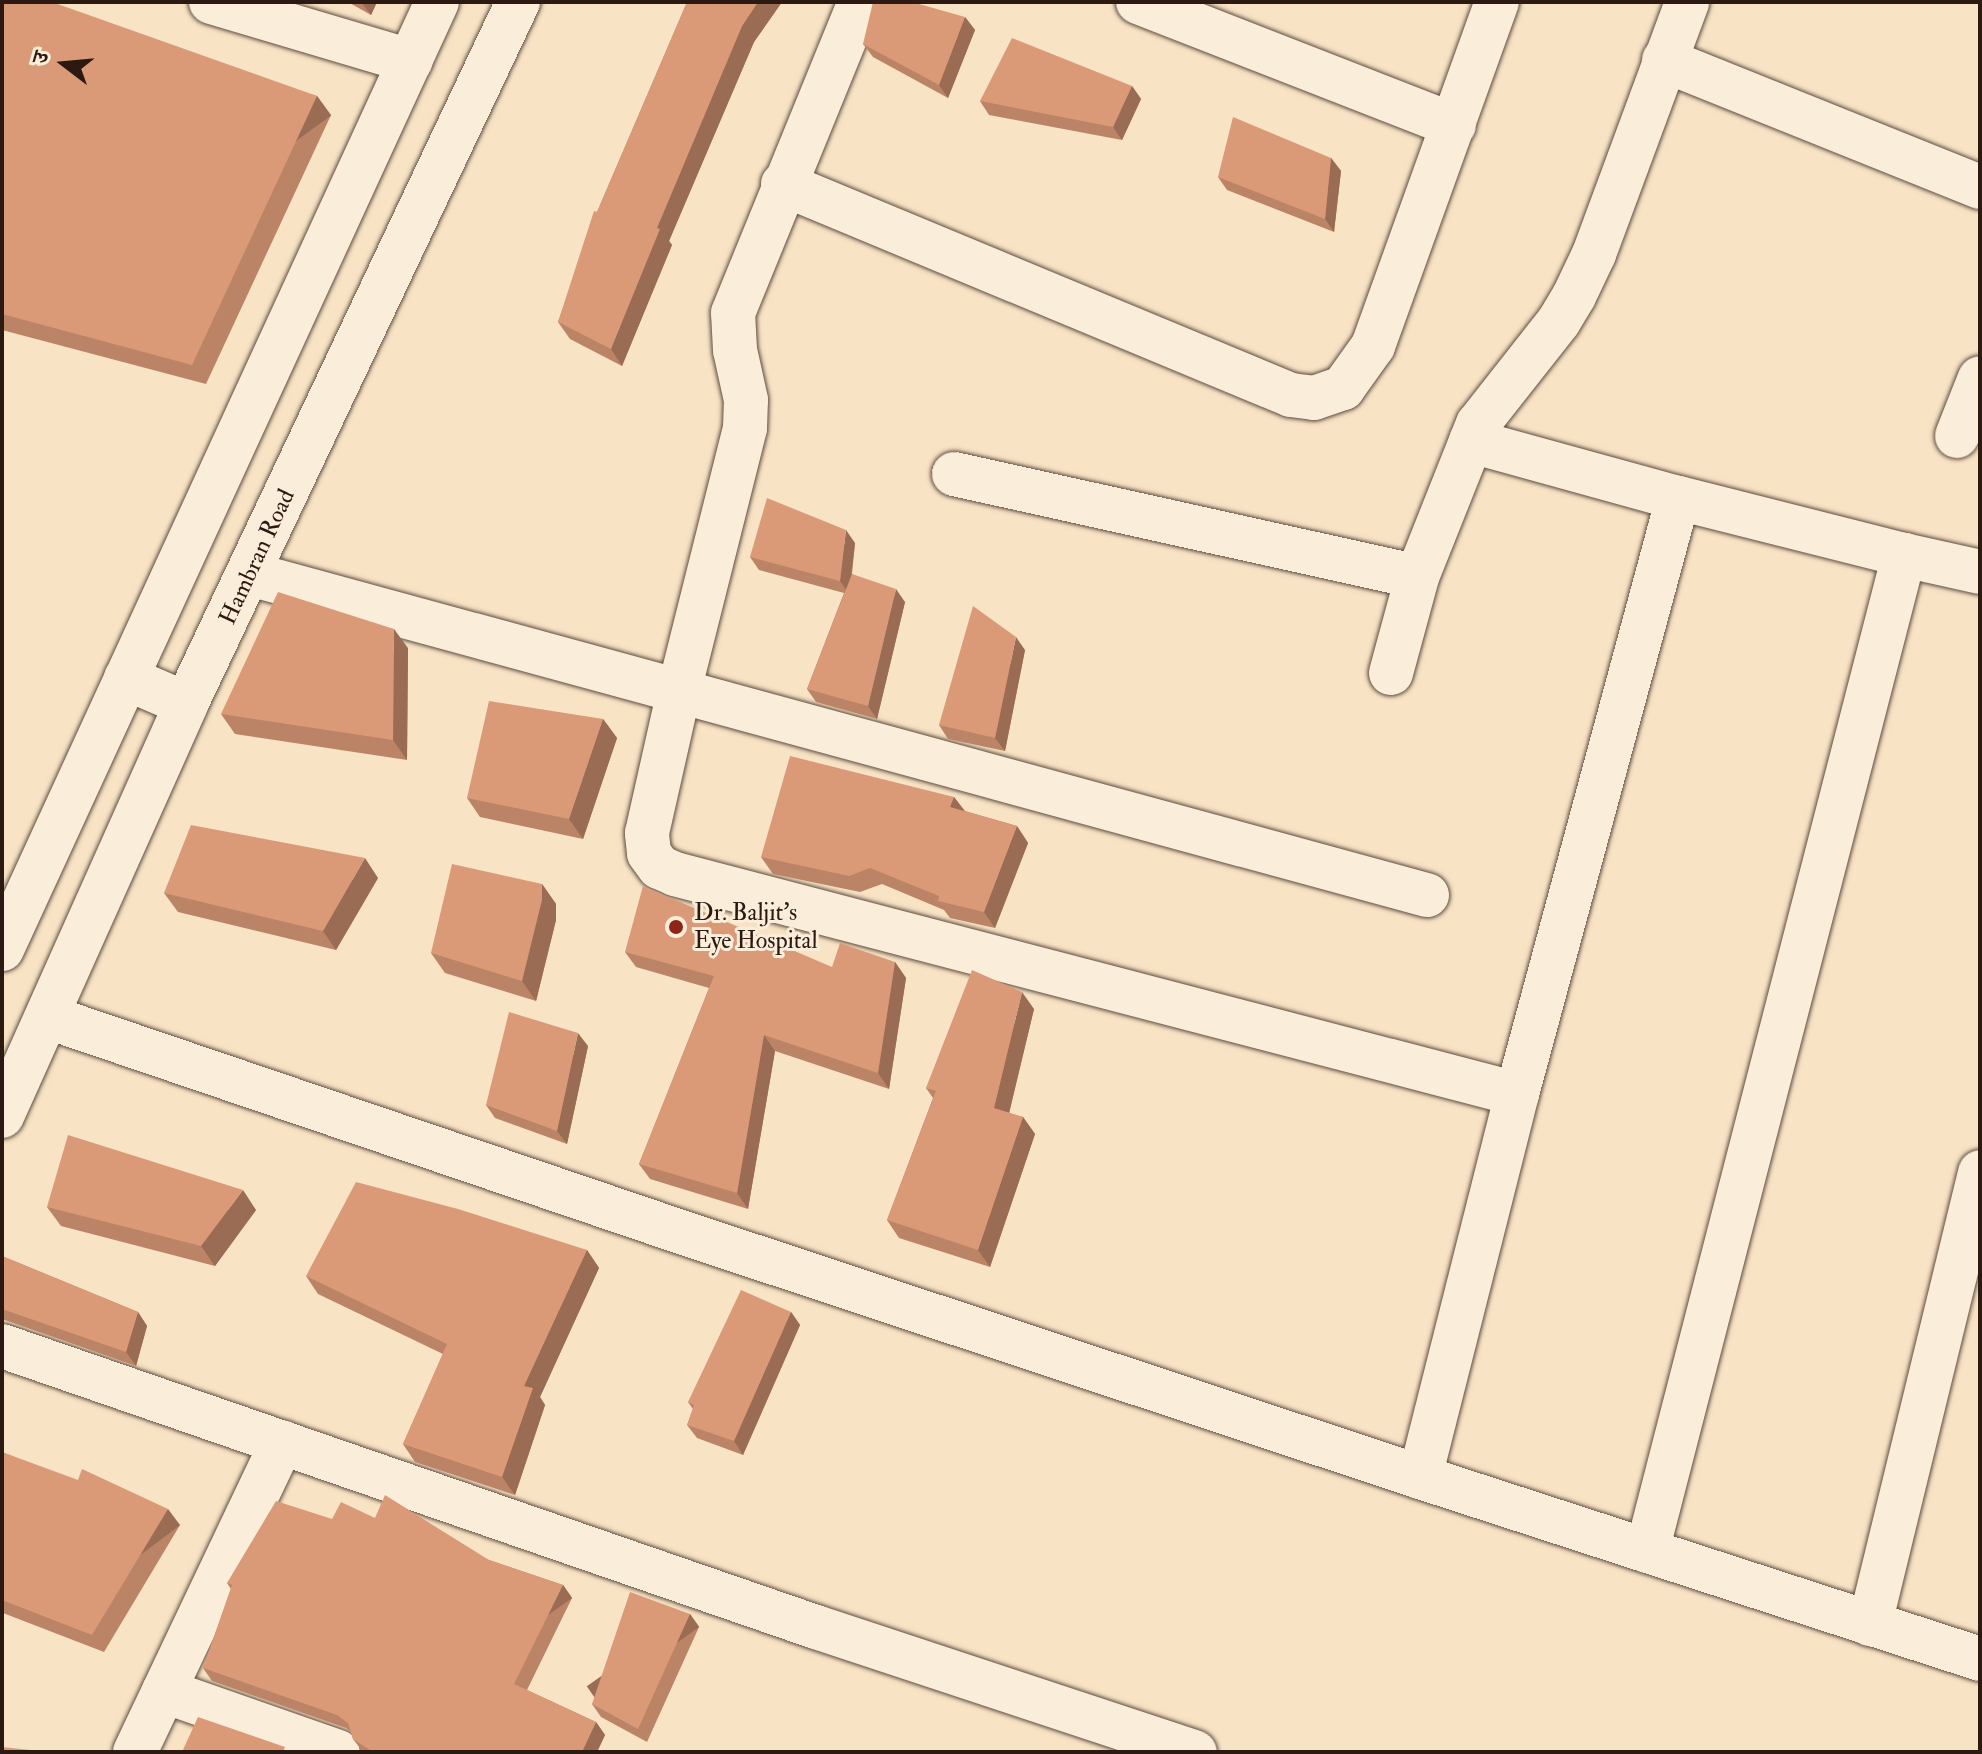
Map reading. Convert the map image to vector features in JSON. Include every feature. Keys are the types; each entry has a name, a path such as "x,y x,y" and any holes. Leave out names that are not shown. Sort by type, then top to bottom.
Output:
{"street":[{"path":"211,2 410,61"},
{"path":"2,949 437,2"},
{"name":"Hambran Road","path":"2,1116 186,704 518,2"},
{"path":"860,2 783,184 733,313 735,350 746,400 745,428 679,691 647,833 649,853 659,867 675,874 1517,1094"},
{"path":"1138,2 1192,12 1454,125"},
{"path":"783,184 1291,395 1314,398 1343,388 1373,346 1497,2"},
{"path":"1391,673 1417,577 1471,441 1493,403 1535,353 1574,296 1594,254 1687,2"},
{"path":"1664,60 1980,187"},
{"path":"1957,436 1980,378"},
{"path":"1471,441 1678,498 1980,572"},
{"path":"954,474 1417,577"},
{"path":"1420,1477 1517,1094 1678,498"},
{"path":"1647,1551 1904,555"},
{"path":"250,574 1427,895"},
{"path":"126,678 186,704"},
{"path":"48,1017 678,1231 1980,1659"},
{"path":"1870,1624 1980,1172"},
{"path":"2,1346 816,1627 1195,1752"},
{"path":"135,1752 282,1442"},
{"path":"164,1691 338,1752"}],"building":[{"path":"2,2 52,2 317,96 192,365 2,314"},
{"path":"687,2 758,2 742,26 657,228 660,229 611,349 558,322 594,211 597,212"},
{"path":"873,2 912,2 965,17 939,85 863,44"},
{"path":"1012,38 1132,86 1113,127 980,101"},
{"path":"1233,117 1331,158 1325,219 1218,177"},
{"path":"767,498 846,530 840,581 750,557"},
{"path":"852,574 896,589 868,706 807,689"},
{"path":"278,592 394,629 393,740 221,714"},
{"path":"973,606 1016,637 995,738 939,725"},
{"path":"489,701 603,719 569,819 467,798"},
{"path":"790,756 954,797 950,807 1017,826 984,912 938,901 939,896 870,868 849,876 761,857"},
{"path":"191,825 365,858 323,931 164,893"},
{"path":"452,864 542,884 542,900 522,981 431,953"},
{"path":"643,886 832,967 840,943 895,962 878,1073 764,1035 737,1193 639,1164 714,976 625,952"},
{"path":"972,970 1022,992 994,1108 1023,1117 978,1250 887,1220 936,1091 926,1088"},
{"path":"509,1012 578,1033 557,1131 486,1105"},
{"path":"68,1135 243,1190 201,1246 47,1207"},
{"path":"356,1182 458,1209 587,1250 524,1386 533,1388 502,1477 403,1444 447,1344 306,1276"},
{"path":"2,1256 138,1312 126,1352 2,1309"},
{"path":"741,1290 791,1312 734,1441 687,1425 694,1405 688,1402"},
{"path":"2,1452 78,1480 82,1469 168,1509 92,1635 2,1600"},
{"path":"385,1495 489,1560 563,1585 514,1684 596,1722 582,1752 373,1752 353,1739 348,1723 337,1715 203,1668 232,1585 227,1583 276,1501 332,1519 341,1502 375,1518"},
{"path":"630,1592 690,1614 638,1729 592,1704"},
{"path":"198,1717 285,1747 283,1752 182,1752"},
{"path":"2,1747 49,1752 2,1752"}],"place":[{"name":"Dr. Baljit's Eye Hospital","path":"676,927"}]}
